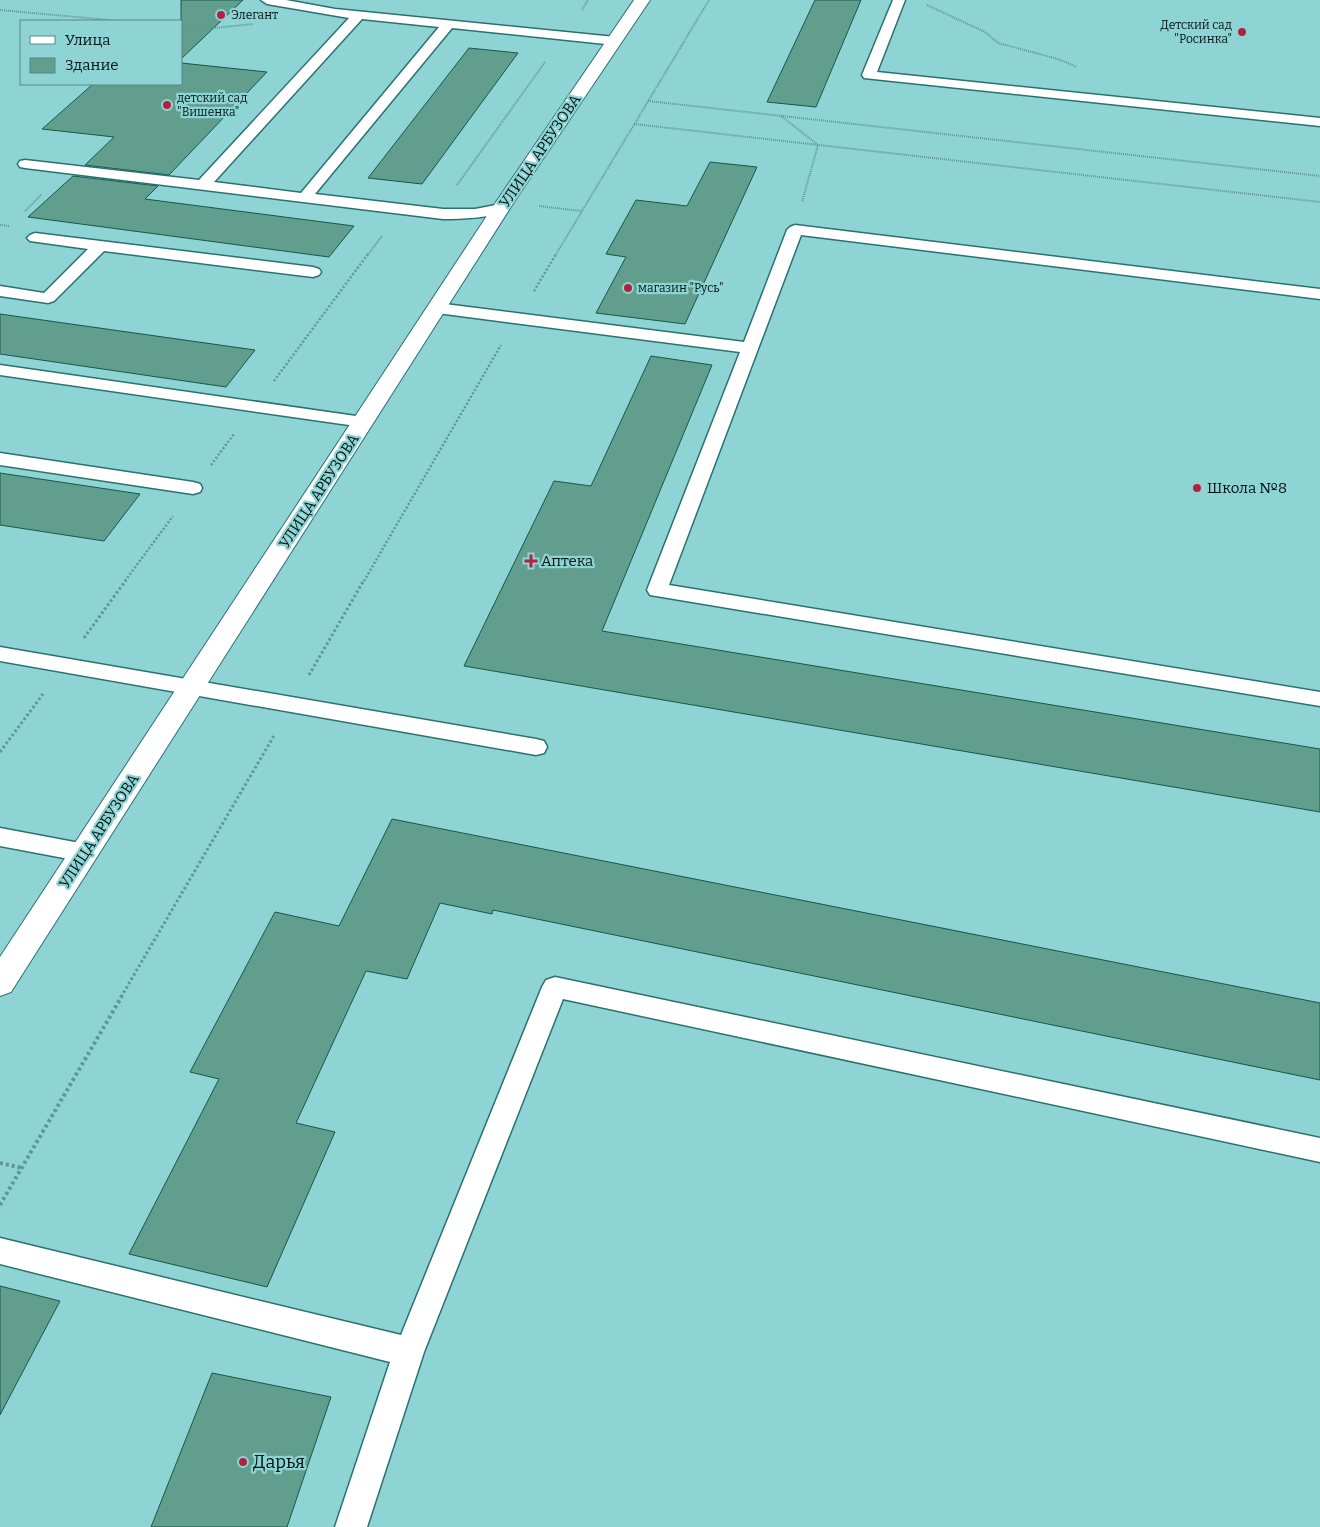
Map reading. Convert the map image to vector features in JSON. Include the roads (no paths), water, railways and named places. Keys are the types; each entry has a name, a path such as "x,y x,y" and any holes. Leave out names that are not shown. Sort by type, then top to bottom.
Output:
{"street":[{"name":"УЛИЦА АРБУЗОВА","path":"0,984 486,232 642,0"}],"lane":[{"path":"267,0 334,14 615,41"},
{"path":"899,0 869,75 1320,122"},
{"path":"203,186 358,16"},
{"path":"304,198 448,25"},
{"path":"25,164 440,214 470,220 481,226 486,232"},
{"path":"440,214 475,214 501,210"},
{"path":"1320,294 795,230 657,590 1320,699"},
{"path":"35,238 313,272"},
{"path":"0,291 48,298 100,246"},
{"path":"437,308 750,348"},
{"path":"0,370 363,422"},
{"path":"0,460 193,488"},
{"path":"0,654 536,747"},
{"path":"0,837 85,853"},
{"path":"351,1527 409,1352 555,987 1320,1150"},
{"path":"0,1251 409,1352"}],"place":[{"name":"Элегант","path":"221,15"},
{"name":"Детский сад \"Росинка\"","path":"1242,32"},
{"name":"детский сад \"Вишенка\"","path":"167,105"},
{"name":"магазин \"Русь\"","path":"628,288"},
{"name":"Школа №8","path":"1197,488"},
{"name":"Аптека","path":"531,561"},
{"name":"Дарья","path":"243,1462"}]}
